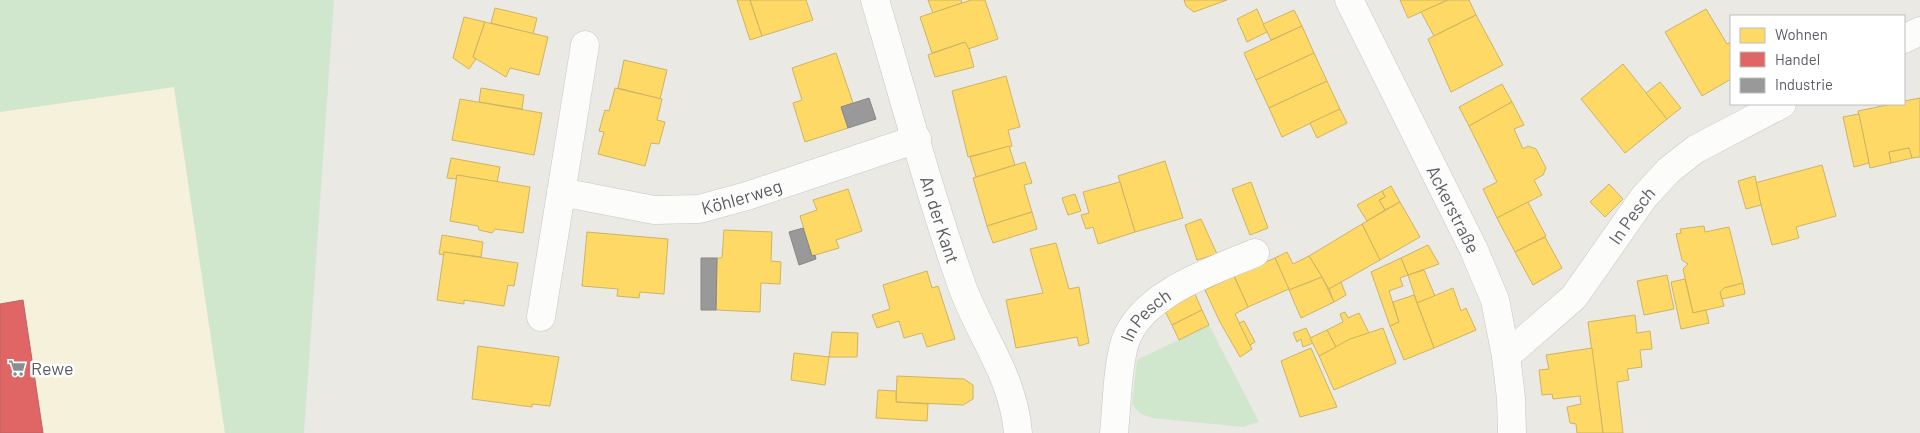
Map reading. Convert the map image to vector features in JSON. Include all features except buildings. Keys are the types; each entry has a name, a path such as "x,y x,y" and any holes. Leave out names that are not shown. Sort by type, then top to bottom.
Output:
{"street":[{"name":"An der Kant","path":"875,0 962,286 1010,389 1017,414 1018,433"},
{"name":"Ackerstraße","path":"1349,0 1474,250 1495,300 1512,398 1512,433"},
{"path":"1905,38 1920,31"},
{"path":"541,317 585,45"},
{"name":"In Pesch","path":"1506,356 1574,297 1644,197 1669,170 1696,149 1780,105"},
{"name":"Köhlerweg","path":"561,192 654,210 699,209 748,196 917,139"},
{"name":"In Pesch","path":"1114,433 1125,342 1134,323 1151,306 1196,278 1254,253"}],"shaded area":[{"path":"174,87 225,433 0,433 0,112"}],"green space":[{"path":"0,0 334,0 304,433 225,433 174,87 0,112"},
{"path":"1209,325 1259,422 1243,427 1152,418 1141,414 1132,405 1137,360"}],"place":[{"name":"Rewe","path":"17,368"}]}
